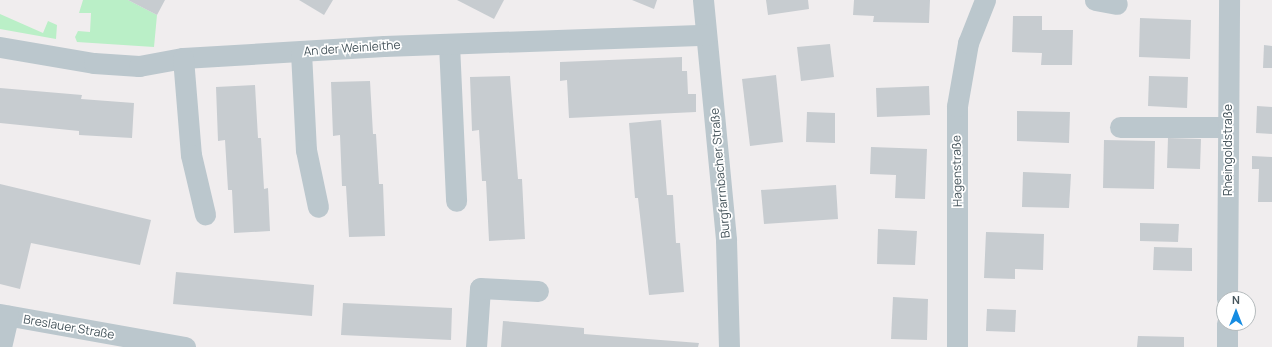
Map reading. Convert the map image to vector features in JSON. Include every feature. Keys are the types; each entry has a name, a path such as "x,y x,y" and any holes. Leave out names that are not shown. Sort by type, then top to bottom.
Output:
{"street":[{"name":"Burgfarrnbacher Straße","path":"703,0 726,240 730,347"},
{"name":"Hagenstraße","path":"957,347 957,106 968,43 985,0"},
{"path":"1095,0 1117,4"},
{"name":"Rheingoldstraße","path":"1227,291 1229,0"},
{"name":"An der Weinleithe","path":"0,47 94,63 139,66 183,58 449,44 706,34"},
{"path":"449,44 456,201"},
{"path":"301,52 306,150 318,206"},
{"path":"183,58 191,155 205,214"},
{"path":"1120,126 1228,127"},
{"path":"476,347 480,288 538,291"},
{"path":"1,347 4,315"},
{"name":"Breslauer Straße","path":"4,315 185,347"},
{"path":"1227,331 1227,347"}],"green space":[{"path":"83,0 128,0 157,15 154,47 77,42 75,37 78,31 90,32 91,13 79,13"},
{"path":"0,14 43,33 48,21 57,25 56,39 0,29"}],"building":[{"path":"128,0 165,0 157,15"},
{"path":"299,0 333,0 324,15"},
{"path":"457,0 504,0 494,19"},
{"path":"632,0 657,0 654,9"},
{"path":"766,0 808,0 809,9 768,15"},
{"path":"854,0 930,0 929,23 873,22 874,16 853,15"},
{"path":"1013,16 1042,16 1042,30 1073,30 1072,65 1041,65 1042,53 1012,52"},
{"path":"1140,18 1191,20 1190,59 1139,57"},
{"path":"830,44 834,77 801,81 797,47"},
{"path":"1264,45 1272,46 1272,68 1263,68"},
{"path":"682,57 682,71 687,71 688,94 696,94 696,112 569,118 567,80 560,81 560,62"},
{"path":"776,75 783,142 750,146 742,79"},
{"path":"510,76 518,179 522,179 525,239 489,241 486,181 482,181 479,130 472,131 470,77"},
{"path":"1149,76 1188,77 1187,108 1148,106"},
{"path":"370,81 373,134 376,134 379,184 383,184 385,236 349,237 346,186 342,186 340,135 333,136 331,82"},
{"path":"255,85 258,138 261,138 264,189 268,188 270,231 234,233 232,190 228,190 225,140 218,141 216,87"},
{"path":"929,86 930,115 877,117 876,88"},
{"path":"0,88 82,95 81,99 134,103 132,138 79,135 79,131 0,123"},
{"path":"1257,106 1272,107 1272,134 1256,133"},
{"path":"1017,111 1070,112 1069,143 1017,141"},
{"path":"807,112 835,113 835,143 806,142"},
{"path":"661,120 667,195 673,195 676,243 680,243 684,292 649,295 638,198 635,198 629,123"},
{"path":"1168,138 1201,139 1200,169 1167,168"},
{"path":"1104,140 1155,141 1154,189 1103,188"},
{"path":"871,147 927,149 925,199 895,198 896,175 870,174"},
{"path":"1252,156 1272,157 1272,202 1258,202 1259,169 1252,169"},
{"path":"1023,172 1071,174 1069,208 1022,207"},
{"path":"0,184 151,220 140,265 31,243 20,289 0,284"},
{"path":"836,185 838,219 764,224 761,190"},
{"path":"1140,223 1179,224 1178,242 1140,241"},
{"path":"878,229 917,231 915,265 877,264"},
{"path":"986,232 1044,234 1043,270 1015,269 1015,279 984,278"},
{"path":"1154,247 1192,248 1192,271 1153,270"},
{"path":"176,272 314,285 312,316 173,304"},
{"path":"893,297 928,299 927,340 891,339"},
{"path":"343,303 452,308 451,340 341,335"},
{"path":"987,309 1016,310 1015,332 986,331"},
{"path":"503,321 584,328 584,334 699,343 698,347 501,347"},
{"path":"1138,336 1184,337 1184,347 1137,347"}]}
